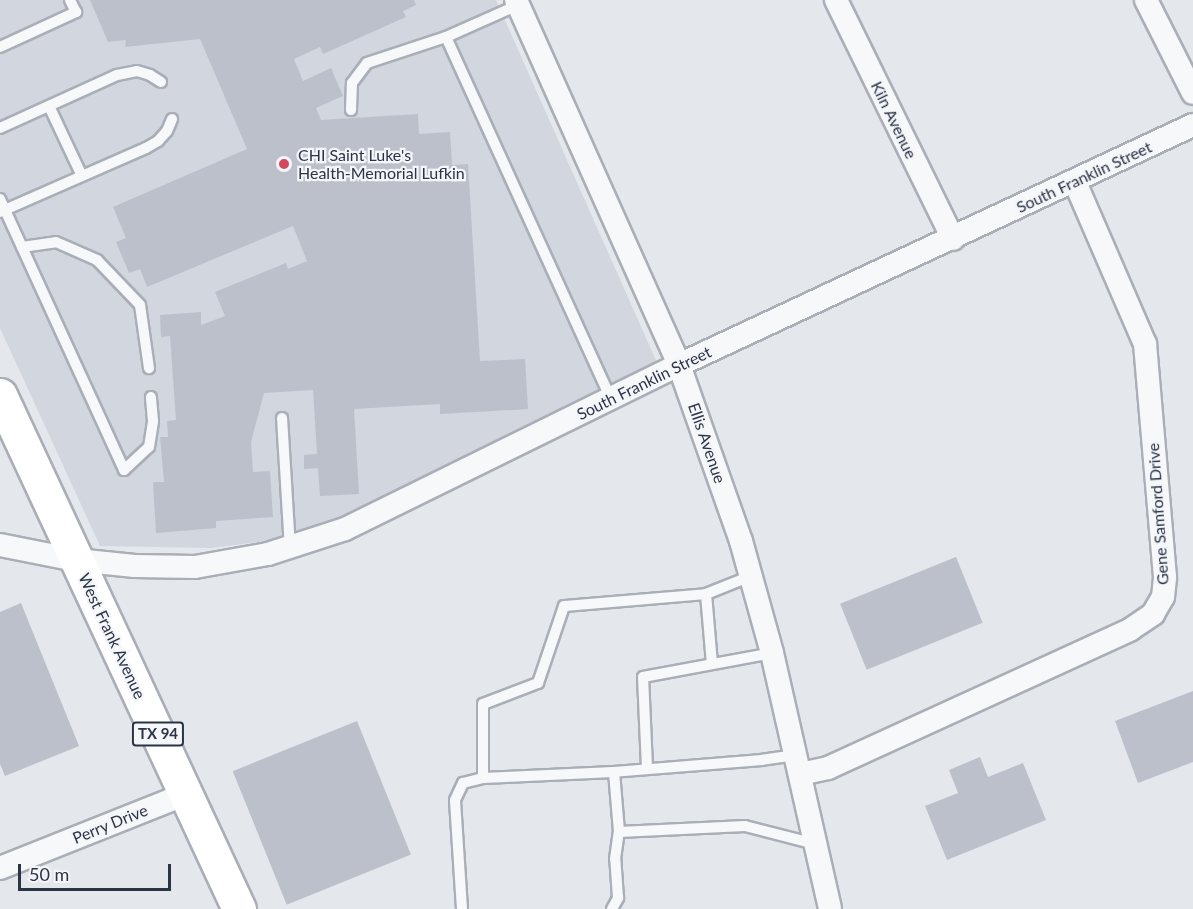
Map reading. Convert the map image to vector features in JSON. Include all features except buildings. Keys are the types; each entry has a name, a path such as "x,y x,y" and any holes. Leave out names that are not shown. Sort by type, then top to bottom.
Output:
{"main road":[{"name":"West Frank Avenue","path":"0,395 239,909"}],"street":[{"name":"Kiln Avenue","path":"836,0 953,239"},
{"path":"1146,0 1193,93"},
{"name":"Ellis Avenue","path":"517,3 679,365 751,576 772,653 830,909"},
{"name":"South Franklin Street","path":"0,545 76,560 135,566 195,567 290,548 345,529 679,365 1193,125"},
{"name":"Gene Samford Drive","path":"798,765 828,768 1131,629 1153,614 1163,597 1165,577 1145,344 1075,182"},
{"name":"Perry Drive","path":"0,868 186,794"}],"lane":[{"path":"0,47 76,12 70,0"},
{"path":"351,110 352,83 367,63 446,37 517,3"},
{"path":"446,37 611,399"},
{"path":"0,128 117,75 137,71 161,82"},
{"path":"49,106 82,176"},
{"path":"2,211 158,141 172,119"},
{"path":"0,199 2,211 22,247 124,470 149,447 153,421 151,397"},
{"path":"22,247 56,242 97,260 140,305 149,368"},
{"path":"282,418 290,548"},
{"path":"483,778 483,704 538,683 564,606 706,594 751,576"},
{"path":"706,594 712,664"},
{"path":"647,768 643,677 772,653"},
{"path":"462,909 455,800 463,783 483,778 614,772 762,760 798,765"},
{"path":"612,909 618,898 615,859 619,832 614,772"},
{"path":"619,832 745,826 815,844"}],"shaded area":[{"name":"CHI Saint Luke's Health-Memorial Lufkin","path":"0,0 496,0 658,365 348,514 272,540 212,548 100,546 0,328"}],"place":[{"name":"CHI Saint Luke's Health-Memorial Lufkin","path":"284,164"}]}
